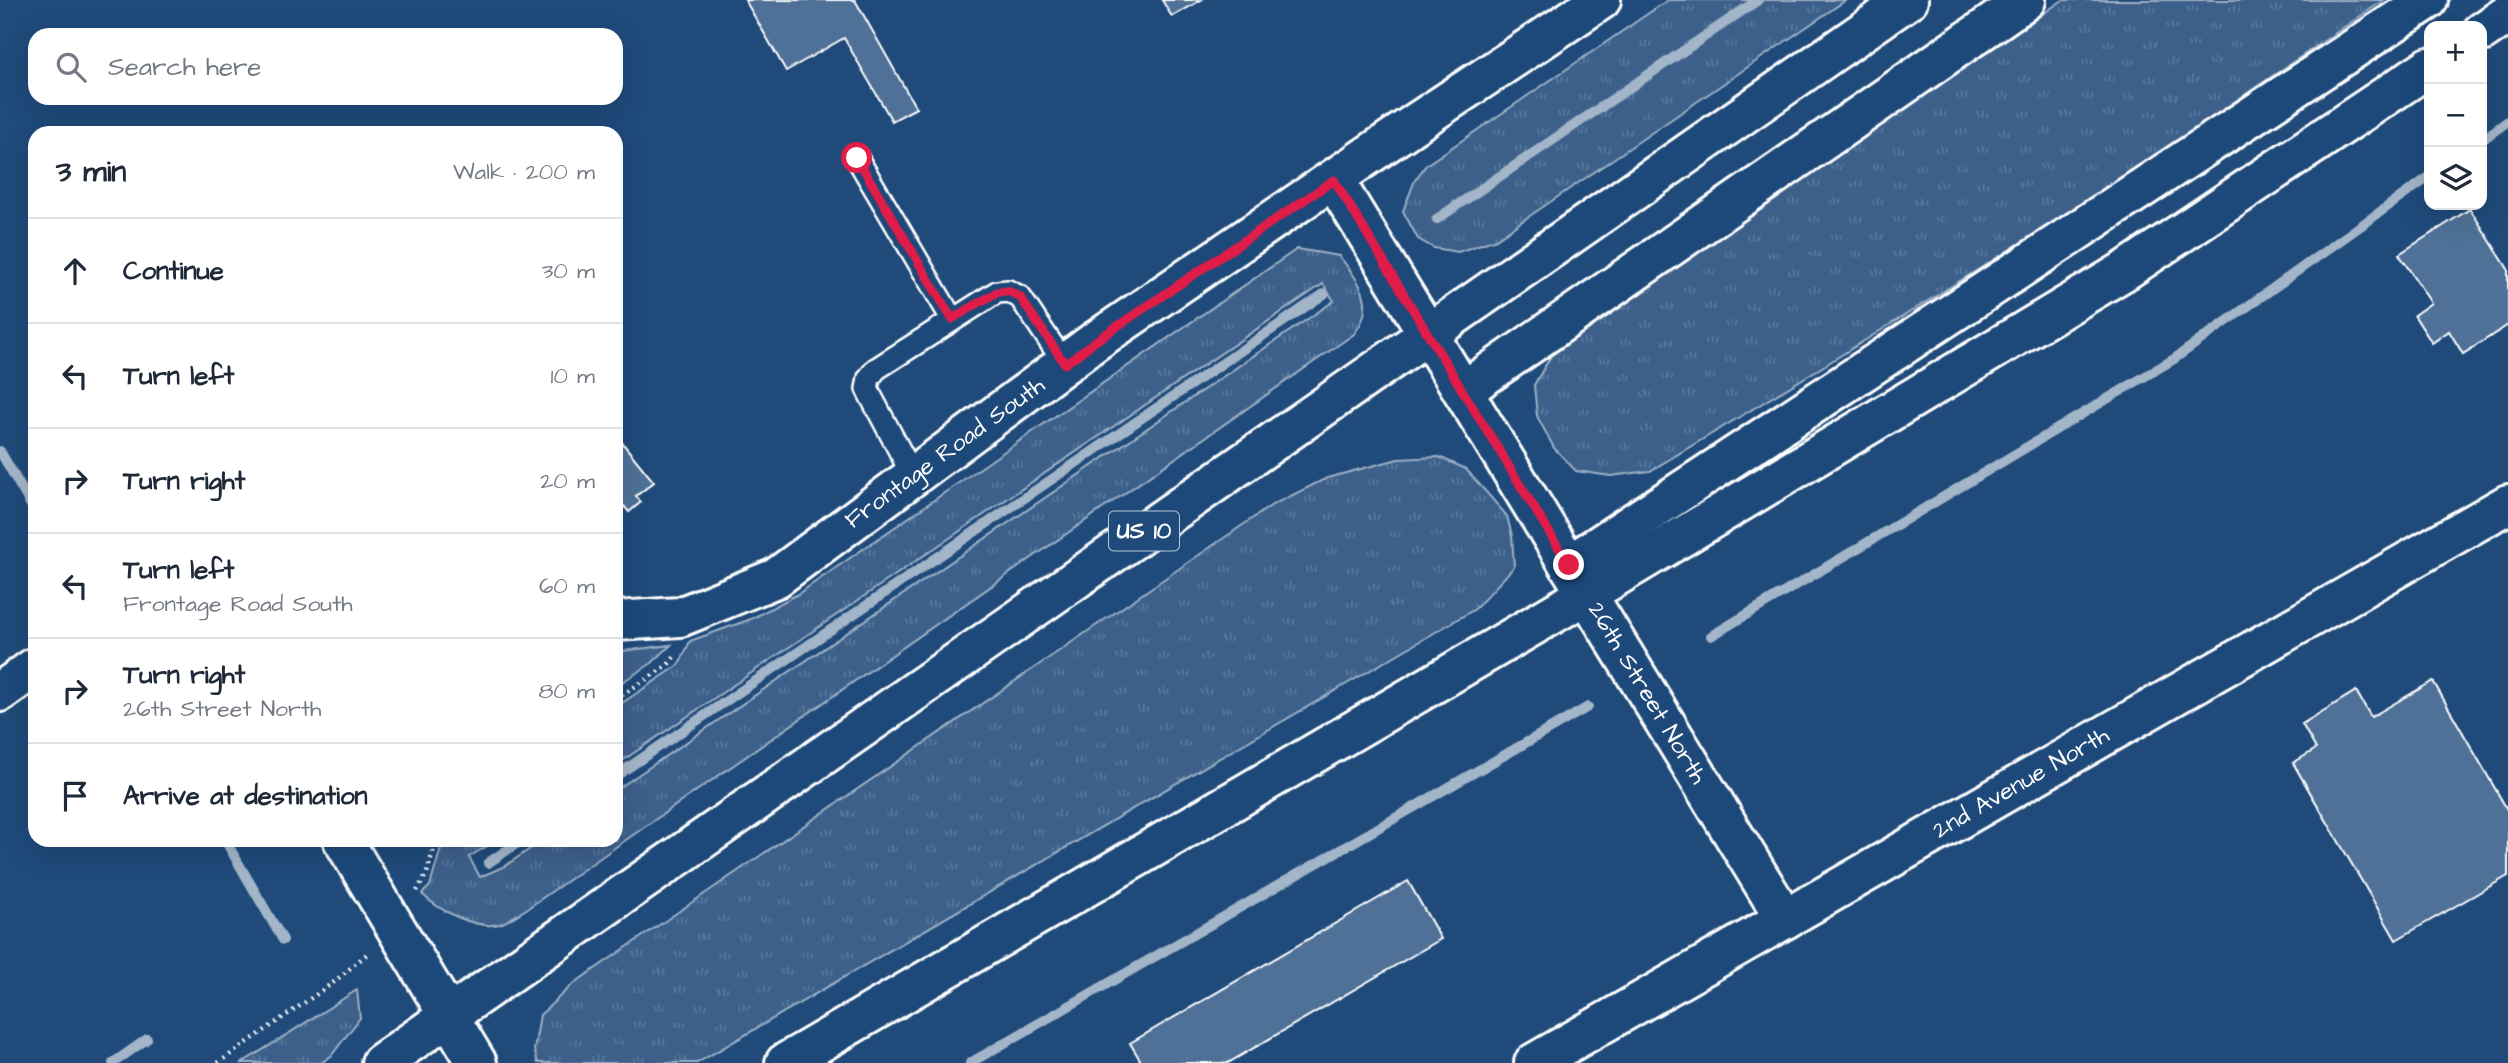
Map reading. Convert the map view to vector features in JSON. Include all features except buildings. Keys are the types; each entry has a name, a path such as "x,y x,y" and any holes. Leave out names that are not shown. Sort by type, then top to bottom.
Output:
{"street":[{"name":"Frontage Road South","path":"623,621 680,617 776,578 1094,342 1601,0"},
{"name":"US 10","path":"381,1063 1908,0"},
{"path":"1463,391 2026,0"},
{"path":"1578,579 2428,0"},
{"path":"2487,29 2508,14"},
{"path":"785,1063 1578,579 2126,270 2424,70"},
{"name":"26th Street North","path":"1334,180 1785,919"},
{"name":"2nd Avenue North","path":"1534,1063 2508,504"},
{"path":"0,692 28,672"},
{"path":"347,847 477,1063"}],"lane":[{"path":"857,158 952,319"},
{"path":"913,476 867,390 869,378 876,369 997,292 1008,291 1020,297 1065,364"}],"path":[{"path":"623,695 668,666 682,646 680,617"},
{"path":"218,1063 334,982 397,929 426,873 434,847"}],"green space":[{"path":"1668,0 1846,0 1496,239 1458,252 1434,248 1418,239 1403,211 1415,180 1426,165"},
{"path":"2063,0 2384,0 2107,189 1650,471 1611,476 1576,471 1554,448 1537,416 1534,385 1555,349"},
{"path":"1297,249 1339,256 1359,284 1365,313 1354,334 623,842 623,785 1334,301 1323,284 623,760 623,702 679,665 690,641 751,619 798,594"},
{"path":"1439,457 1466,469 1507,516 1512,536 1514,567 1475,609 697,1063 538,1063 534,1050 540,1015 573,984 1272,505 1327,478 1398,459"},
{"path":"671,645 652,663 623,682 623,651"},
{"path":"441,847 485,847 469,857 480,877 505,866 533,847 616,847 528,908 499,924 480,924 458,917 422,894 430,886"},
{"path":"357,990 360,1018 331,1056 321,1063 242,1063"}],"waterway":[{"path":"1437,219 1758,0"},
{"path":"2487,136 2508,121"},
{"path":"1711,636 2174,359 2424,181"},
{"path":"623,771 1324,294"},
{"path":"0,451 28,500"},
{"path":"970,1063 1588,707"},
{"path":"229,847 283,940"},
{"path":"488,863 512,847"},
{"path":"113,1063 147,1039"}],"route":[{"path":"857,158 952,319 997,292 1008,291 1020,297 1065,364 1334,180 1569,565"}]}
